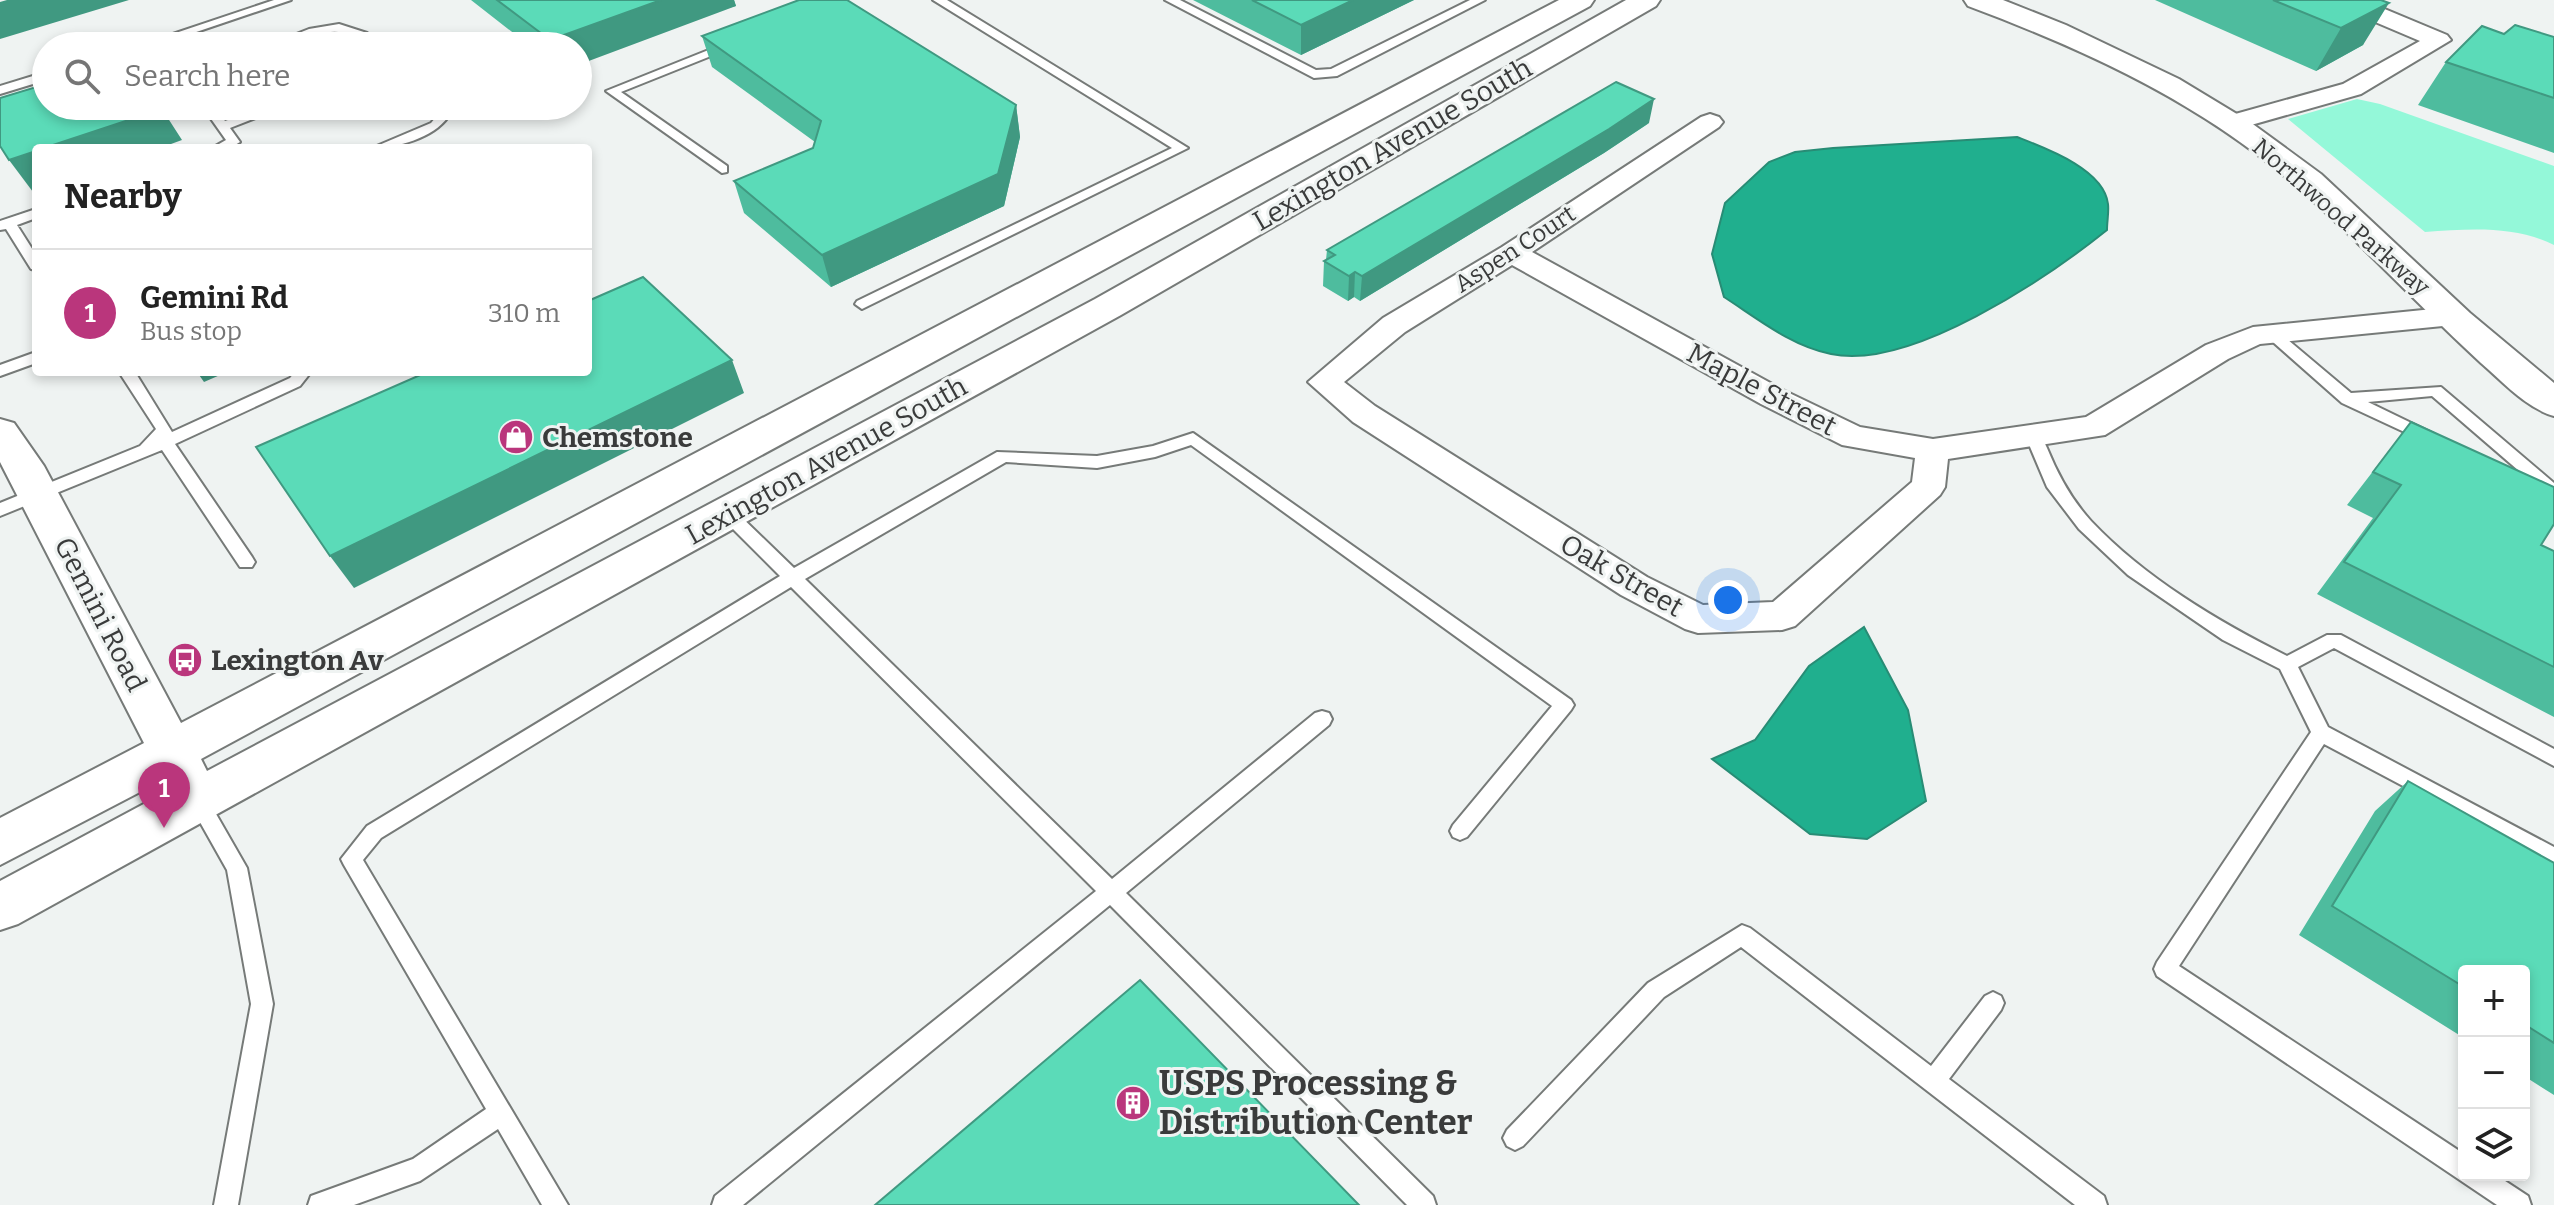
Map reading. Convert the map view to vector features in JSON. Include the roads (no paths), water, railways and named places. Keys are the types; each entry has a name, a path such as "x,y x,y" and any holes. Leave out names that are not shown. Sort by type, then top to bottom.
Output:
{"street":[{"name":"Lexington Avenue South","path":"0,843 1580,0"},
{"name":"Lexington Avenue South","path":"0,907 1108,307 1646,0"},
{"name":"Northwood Parkway","path":"1978,0 2110,55 2185,95 2274,153 2554,403"},
{"path":"2343,0 2468,50"},
{"path":"2230,123 2352,89 2439,40"},
{"name":"Aspen Court","path":"1324,382 1394,325 1512,253 1710,122"},
{"name":"Maple Street","path":"1512,253 1772,397 1853,437 1933,450 2033,435 2076,433 2094,427 2217,352 2270,332 2453,316"},
{"name":"Oak Street","path":"1324,382 1364,414 1483,491 1634,586 1698,619 1782,616 1928,487 1933,450"},
{"name":"Gemini Road","path":"0,432 19,502 173,752 197,799"}],"lane":[{"path":"187,32 285,0"},
{"path":"862,304 1182,148 939,0"},
{"path":"1171,0 1314,74 1333,73 1479,0"},
{"path":"312,32 345,25 362,32"},
{"path":"722,169 612,91 739,43"},
{"path":"0,90 32,80"},
{"path":"218,120 236,144"},
{"path":"223,126 240,120"},
{"path":"388,144 435,126 440,120"},
{"path":"32,214 4,224 32,261"},
{"path":"2270,332 2348,399 2445,447"},
{"path":"0,371 32,359"},
{"path":"130,376 165,430 146,450"},
{"path":"19,502 165,442 295,382 300,376"},
{"path":"2348,399 2435,391 2554,494"},
{"path":"2033,435 2055,487 2085,525 2134,570 2229,635 2287,664 2321,733 2554,857"},
{"path":"556,1205 351,859 374,832 793,577 1003,456 1097,462 1155,451 1193,438 1564,705 1460,831"},
{"path":"165,442 246,562"},
{"path":"2514,481 2554,494"},
{"path":"728,514 1424,1205"},
{"path":"2287,664 2334,640 2554,758"},
{"path":"724,1205 1322,719"},
{"path":"2321,733 2165,969 2458,1164"},
{"path":"197,799 237,868 262,1004 226,1205"},
{"path":"1515,1138 1656,990 1742,935 2095,1205"},
{"path":"1933,1082 1993,1003"},
{"path":"320,1205 420,1169 500,1114"},
{"path":"2483,1181 2519,1205"}],"place":[{"name":"Chemstone","path":"516,437"},
{"name":"Lexington Av","path":"185,660"},
{"name":"Gemini Rd","path":"164,828"},
{"name":"USPS Processing & Distribution Center","path":"1133,1103"}]}
